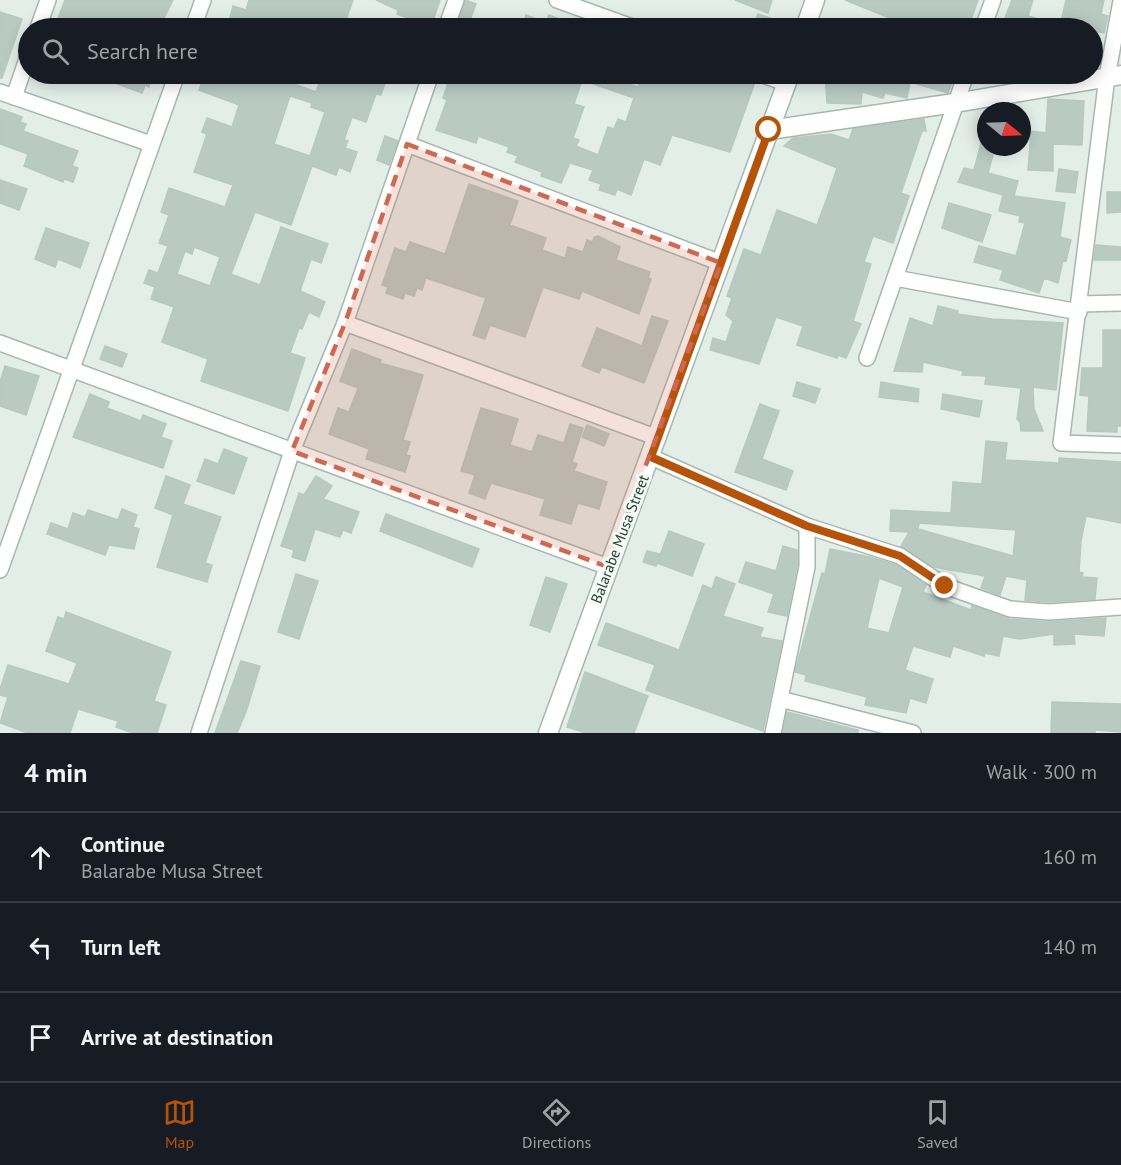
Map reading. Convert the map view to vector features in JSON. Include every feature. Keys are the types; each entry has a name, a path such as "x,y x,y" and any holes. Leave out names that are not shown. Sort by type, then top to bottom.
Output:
{"street":[{"path":"42,18 48,0"},
{"path":"197,18 203,0"},
{"path":"450,18 456,0"},
{"path":"557,0 607,18"},
{"path":"809,18 815,0"},
{"path":"986,18 993,0"},
{"path":"1121,1 1114,76 1061,443 1121,445"},
{"path":"18,75 7,95 151,144"},
{"path":"0,570 173,84"},
{"path":"199,733 292,451 345,323 428,84"},
{"name":"Balarabe Musa Street","path":"548,733 786,84"},
{"path":"867,358 962,84"},
{"path":"769,130 1067,84"},
{"path":"407,144 721,263"},
{"path":"895,278 1079,308 1121,303"},
{"path":"345,323 658,438"},
{"path":"0,343 608,567"},
{"path":"651,457 807,526 900,556 945,586 1010,609 1049,612 1121,607"},
{"path":"773,733 807,567 807,526"},
{"path":"780,699 913,733"}],"highlighted area":[{"path":"407,144 721,263 608,567 292,451 345,323"}],"building":[{"path":"65,0 173,0 164,18 58,18"},
{"path":"249,0 353,0 347,18 230,18 233,6 246,10"},
{"path":"376,0 440,0 434,18 408,18 397,14 398,10"},
{"path":"465,0 476,4 471,18 459,18"},
{"path":"735,0 772,0 768,13"},
{"path":"845,0 978,0 972,18 890,18"},
{"path":"1012,0 1033,0 1028,16 1035,18 1005,18"},
{"path":"1066,0 1104,0 1101,14 1108,16 1104,33 1103,18 1062,18"},
{"path":"0,12 19,18 18,31 2,78 0,78"},
{"path":"758,14 770,18 757,18"},
{"path":"118,84 150,84 149,87 145,85 142,93"},
{"path":"201,84 294,84 316,92 319,84 385,84 381,95 376,94 366,122 352,117 344,140 348,141 345,148 357,152 350,172 339,167 336,175 312,166 291,225 255,212 231,274 260,285 281,227 328,244 321,263 311,259 300,291 325,302 319,317 309,312 302,329 299,328 290,353 305,358 288,411 201,381 208,359 162,342 174,307 151,299 155,287 144,283 149,270 158,273 168,246 159,243 169,215 161,212 169,188 225,207 233,185 194,172 207,134 202,132 207,118 232,127 239,105 199,90","holes":["290,96 312,103 311,107 325,112 310,156 274,144","194,247 220,257 210,286 177,274 185,251 192,254"]},
{"path":"448,84 581,84 574,104 584,107 573,138 579,140 576,146 598,155 608,127 614,129 618,119 626,122 634,98 594,84 630,84 638,87 639,84 754,85 730,152 672,135 660,165 644,159 631,195 617,189 615,195 599,190 601,184 589,180 593,170 570,163 561,183 541,176 542,172 515,162 518,156 507,152 509,147 478,136 476,143 436,130 447,100 443,98"},
{"path":"826,84 910,84 907,98 885,93 883,98 862,92 861,104 827,103"},
{"path":"917,84 951,84 948,93"},
{"path":"1048,99 1084,101 1082,145 1053,144 1053,171 1028,170 1029,156 1031,156 1031,131 1046,133"},
{"path":"0,109 22,117 20,122 26,124 23,131 78,151 72,166 78,168 73,182 64,179 63,182 24,166 28,154 0,144"},
{"path":"924,119 926,131 922,131 901,193 909,196 893,243 873,236 864,262 871,264 853,321 861,324 846,358 838,355 837,358 797,345 803,326 776,317 759,364 710,350 713,338 726,342 733,321 726,315 732,298 727,296 744,249 761,255 777,210 817,225 827,198 837,168 784,146 793,138 831,134 849,140 853,129"},
{"path":"385,136 398,141 389,165 377,160"},
{"path":"978,156 993,156 988,173 1018,181 1014,196 1065,203 1060,237 1071,240 1066,261 1063,260 1058,283 1044,278 1039,293 1000,280 1003,270 974,262 979,246 1016,256 1025,223 1019,222 1020,216 999,211 1003,195 958,182 964,168 974,170"},
{"path":"1059,169 1078,172 1075,193 1056,191"},
{"path":"0,180 27,189 19,210 0,203"},
{"path":"469,184 518,201 510,225 546,238 542,250 565,258 568,247 583,252 587,240 593,242 594,237 598,236 620,247 616,260 650,272 648,278 651,279 639,314 582,291 579,299 543,287 525,337 490,325 485,339 473,335 486,298 426,278 422,290 417,288 414,296 405,293 403,299 386,293 388,287 382,285 395,248 406,252 410,242 445,254"},
{"path":"1107,192 1121,192 1121,212 1107,213"},
{"path":"949,203 991,215 982,242 942,228"},
{"path":"46,228 89,243 80,268 58,259 55,267 35,259"},
{"path":"1096,245 1121,247 1121,260 1094,260"},
{"path":"938,306 958,311 957,314 992,319 1063,323 1056,390 1033,387 1034,409 1043,431 1021,431 1020,422 1017,419 1021,388 985,384 986,376 962,375 963,371 923,362 922,372 894,371 910,318 933,326"},
{"path":"652,316 668,321 644,383 602,367 599,373 582,366 597,328 642,346"},
{"path":"1103,330 1121,330 1121,426 1117,426 1117,432 1087,431 1089,396 1080,395 1082,368 1103,368"},
{"path":"105,346 127,354 122,367 100,359"},
{"path":"352,349 381,360 380,363 423,375 403,440 410,442 406,455 410,456 405,472 366,459 369,449 329,434 338,408 349,412 358,388 340,381"},
{"path":"5,366 39,376 26,415 0,406 0,382"},
{"path":"797,382 820,389 815,403 793,396"},
{"path":"881,382 919,389 918,402 879,397"},
{"path":"90,394 109,402 107,408 141,421 143,415 166,424 161,437 172,441 163,468 73,437"},
{"path":"943,394 982,401 979,417 941,409"},
{"path":"760,404 779,411 762,459 793,471 786,490 735,472"},
{"path":"481,408 518,419 510,445 532,452 538,435 564,443 570,424 583,428 572,462 577,464 574,471 607,482 599,509 578,503 571,524 540,515 545,499 491,483 485,499 469,493 475,475 461,471"},
{"path":"587,425 609,434 604,446 582,437"},
{"path":"986,441 1007,443 1005,460 1059,463 1059,458 1121,462 1121,523 1086,516 1081,541 1079,572 1083,573 1082,577 1097,578 1095,599 1049,602 1025,600 1027,580 1006,576 1000,595 981,588 985,576 934,567 901,546 909,532 890,531 891,510 951,513 953,482 982,484","holes":["919,523 1016,530 1013,556 918,529"]},
{"path":"224,449 247,458 234,494 197,481 205,459 218,464"},
{"path":"166,476 190,485 183,504 221,517 205,563 212,565 207,582 157,567 173,515 155,508"},
{"path":"316,476 332,486 323,499 359,512 351,533 343,530 340,537 315,529 305,561 292,557 294,550 281,546 299,493 304,495"},
{"path":"122,509 137,515 133,527 139,529 134,549 109,545 105,555 47,534 51,523 68,529 73,513 85,517 88,510 118,520"},
{"path":"386,514 479,549 472,567 380,531"},
{"path":"669,531 704,544 692,576 657,563 656,566 643,562 647,551 660,554 658,561"},
{"path":"783,546 797,550 797,566 787,616 768,612 774,594 739,582 746,562 776,571"},
{"path":"830,549 870,557 896,565 926,585 923,592 971,610 972,606 1009,619 1048,622 1106,618 1104,636 1074,634 1075,644 1054,645 1054,634 1020,639 1003,636 999,656 985,653 984,656 953,646 950,657 913,646 905,670 933,679 926,703 910,698 906,713 865,705 867,697 805,681 806,675 795,672 822,573 825,574","holes":["879,578 903,587 889,633 867,628"]},
{"path":"296,574 318,581 299,639 278,632"},
{"path":"546,577 567,584 550,632 530,625"},
{"path":"716,577 735,584 723,616 763,628 760,637 782,641 763,731 646,690 655,665 598,645 606,623 679,650 703,585 712,589"},
{"path":"66,612 171,652 154,701 166,705 157,733 133,733 116,727 118,721 78,709 70,733 28,733 0,723 8,697 0,695 0,689 8,665 69,684 77,663 46,651 58,617 64,619"},
{"path":"241,661 260,666 246,712 237,733 215,733"},
{"path":"585,672 648,696 634,733 586,733 567,727"},
{"path":"1052,702 1121,704 1121,732 1095,730 1095,733 1051,733"},
{"path":"787,712 858,730 858,733 783,733"}],"route":[{"path":"769,130 651,457 807,526 900,556 945,586"}]}
